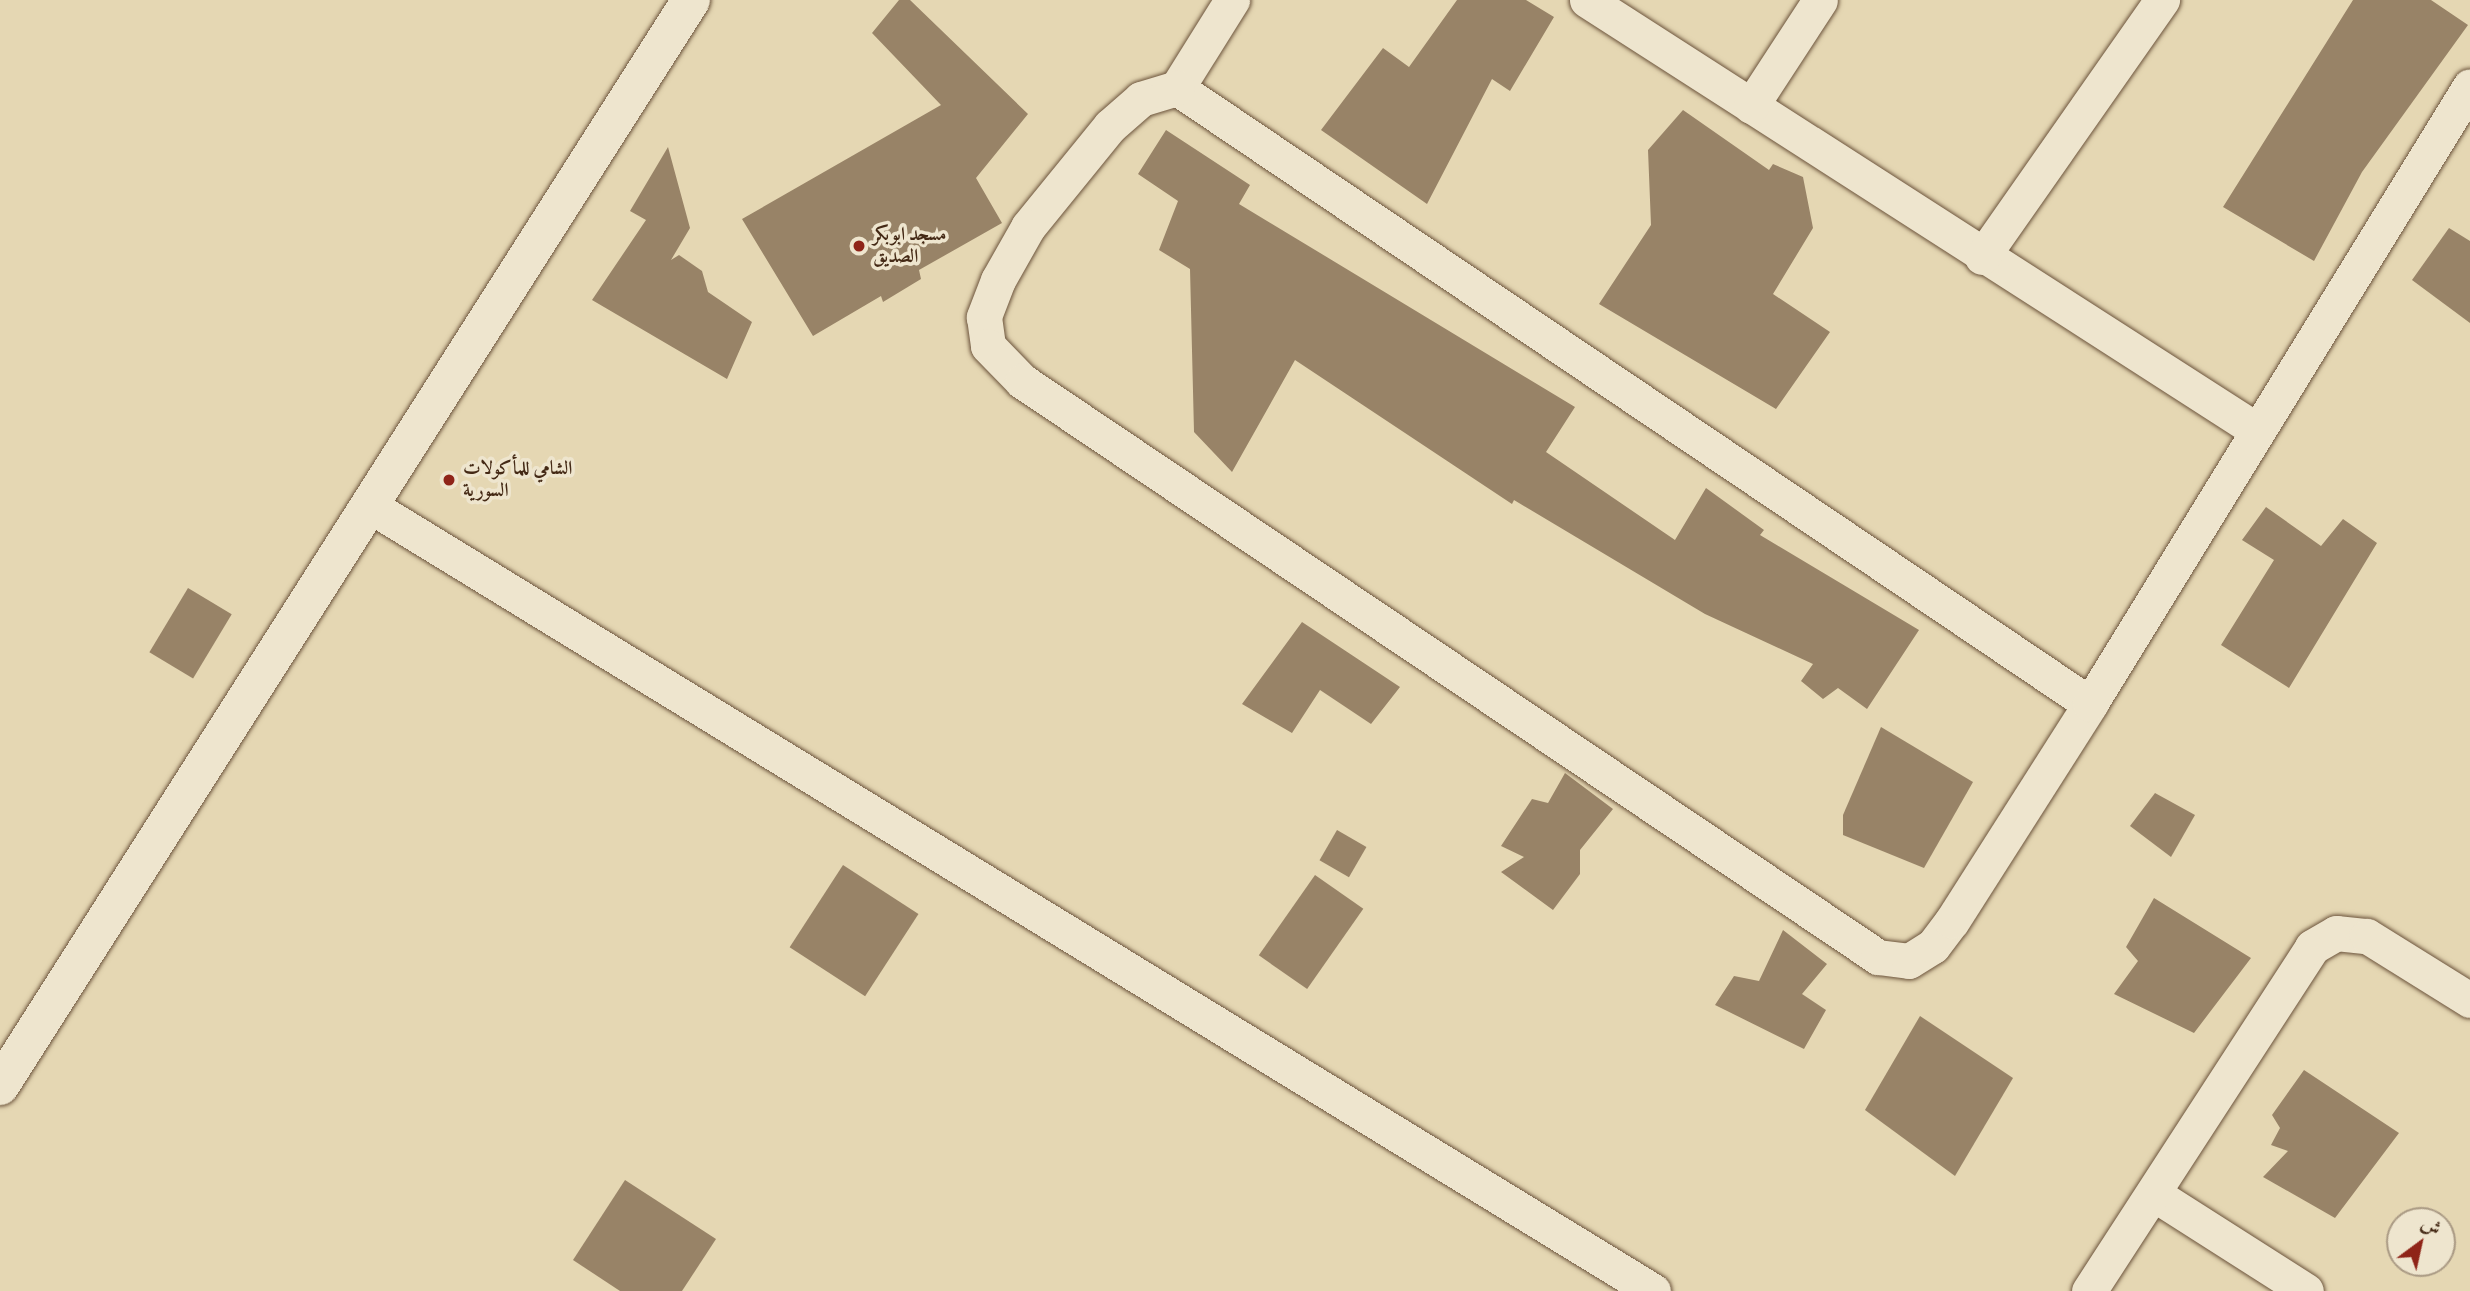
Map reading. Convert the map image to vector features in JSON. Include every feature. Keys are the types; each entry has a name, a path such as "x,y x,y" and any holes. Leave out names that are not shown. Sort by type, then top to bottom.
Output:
{"main road":[{"path":"0,1086 372,507 691,0"}],"street":[{"path":"1232,0 1177,88 1142,99 1110,126 1028,227 998,279 984,317 988,346 1022,381 1878,957 1909,961 1933,946 2090,704 2470,86"},
{"path":"1587,0 1982,257 2258,431"},
{"path":"1751,106 1820,0"},
{"path":"1982,257 2162,0"},
{"path":"1177,88 2090,704"},
{"path":"372,507 1653,1291"},
{"path":"2089,1291 2323,938 2352,931 2367,936 2470,1000"},
{"path":"2154,1194 2306,1291"}],"building":[{"name":"مسجد ابوبكر الصديق","path":"899,0 910,0 1028,114 976,178 1002,223 919,270 921,279 883,302 881,296 813,336 742,219 941,105 872,33"},
{"path":"1457,0 1526,0 1554,17 1510,91 1492,79 1427,204 1321,130 1383,48 1409,67"},
{"path":"2353,0 2431,0 2468,25 2362,172 2314,261 2223,207"},
{"path":"1683,110 1769,170 1773,164 1803,177 1813,228 1773,294 1830,332 1776,409 1599,304 1651,225 1648,150"},
{"path":"1166,130 1250,185 1239,204 1575,407 1546,452 1675,540 1706,488 1764,530 1760,535 1919,630 1867,709 1838,688 1823,699 1801,681 1813,664 1705,614 1514,500 1512,504 1295,360 1232,472 1194,432 1190,269 1159,250 1178,201 1138,174"},
{"path":"668,147 690,228 671,260 679,255 702,271 708,292 752,322 727,379 592,300 646,220 630,211"},
{"path":"2449,228 2470,241 2470,323 2412,280"},
{"path":"2266,507 2321,546 2343,519 2377,543 2289,688 2221,645 2274,560 2242,540"},
{"path":"188,588 232,614 193,679 149,652"},
{"path":"1302,622 1400,687 1371,724 1320,690 1292,733 1242,704"},
{"path":"1881,727 1973,782 1924,868 1843,835 1843,815"},
{"path":"1565,773 1613,809 1580,850 1580,874 1553,910 1501,872 1524,857 1501,846 1532,799 1548,803"},
{"path":"2155,793 2195,815 2171,857 2130,826"},
{"path":"1337,830 1366,847 1349,877 1320,860"},
{"path":"843,865 918,914 865,996 790,947"},
{"path":"1315,875 1363,909 1307,989 1259,955"},
{"path":"2154,898 2251,958 2194,1033 2114,994 2138,961 2126,947"},
{"path":"1783,930 1827,964 1802,994 1826,1010 1804,1049 1715,1005 1734,976 1759,981"},
{"path":"1920,1016 2013,1078 1955,1176 1865,1110"},
{"path":"2304,1070 2399,1133 2335,1218 2263,1177 2288,1151 2271,1145 2280,1128 2272,1115"},
{"path":"625,1180 716,1239 682,1291 620,1291 573,1260"}],"place":[{"name":"مسجد ابوبكر الصديق","path":"859,246"},
{"name":"الشامي للمأكولات السورية","path":"449,480"}]}
